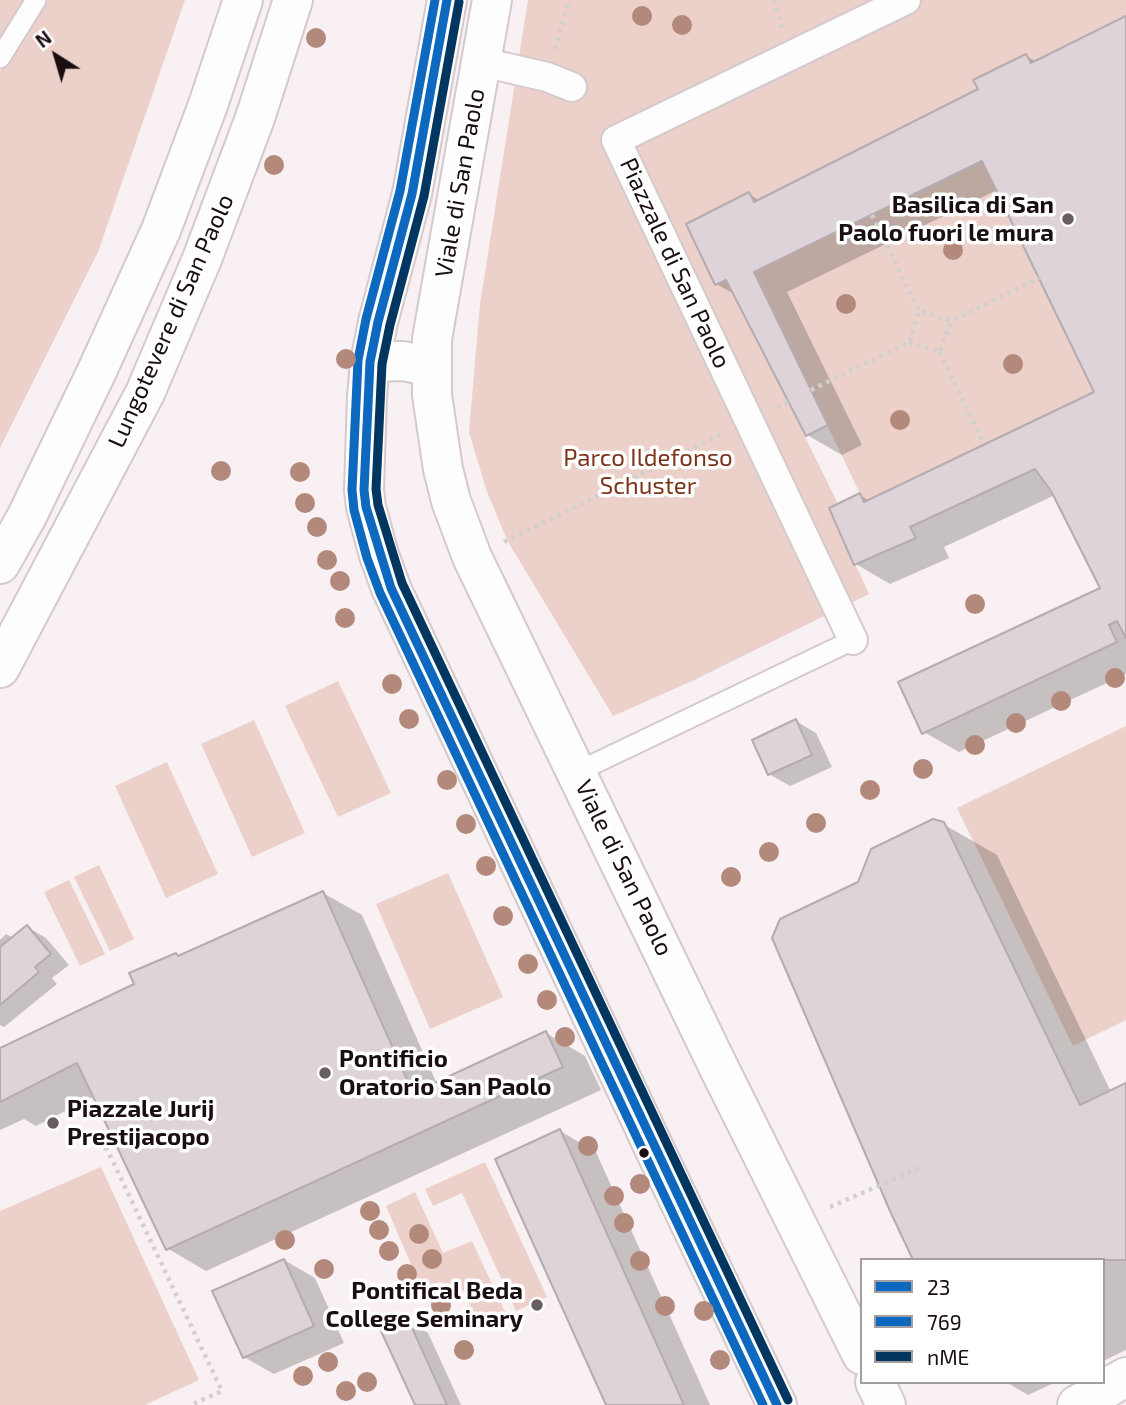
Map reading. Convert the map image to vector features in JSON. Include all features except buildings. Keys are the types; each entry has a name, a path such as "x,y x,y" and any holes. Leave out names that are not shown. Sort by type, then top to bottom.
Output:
{"street":[{"name":"Lungotevere di San Paolo","path":"0,564 27,516 161,230 208,105 243,0"},
{"name":"Lungotevere di San Paolo","path":"0,668 145,393 202,259 255,118 293,0"},
{"name":"Viale di San Paolo","path":"447,0 412,194 370,362 364,489 370,525 391,588 649,1139 777,1405"},
{"name":"Viale di San Paolo","path":"492,0 432,339 432,395 443,469 451,502 472,557 860,1351"},
{"name":"Piazzale di San Paolo","path":"853,640 616,140 906,0"},
{"path":"482,62 559,82"},
{"path":"370,362 403,361 432,367"},
{"path":"1077,1405 1126,1377"},
{"path":"876,1384 886,1405"}],"lane":[{"path":"0,58 36,0"},
{"path":"577,772 853,640"}],"path":[{"path":"559,82 569,0"},
{"path":"872,215 919,311 909,342"},
{"path":"919,311 951,321 1039,278"},
{"path":"951,321 940,352 984,444"},
{"path":"811,390 909,342 940,352"},
{"path":"472,557 721,435"},
{"path":"106,1147 222,1391 191,1405"},
{"path":"796,1222 919,1168"}],"green space":[{"path":"0,0 27,0 0,42"},
{"path":"48,0 185,0 98,252 0,448 0,71"},
{"name":"Parco Ildefonso Schuster","path":"528,0 1126,0 1126,16 1031,63 1026,54 973,80 978,89 754,202 749,192 686,224 715,285 726,280 788,402 838,504 830,509 869,594 692,681 613,716 507,540 486,489 469,432 480,304"},
{"path":"982,161 1094,392 864,502 754,272"},
{"path":"338,681 391,793 338,817 285,706"},
{"path":"254,720 305,833 252,857 201,744"},
{"path":"1126,726 1126,1020 1073,1046 957,808"},
{"path":"167,762 218,874 166,898 115,786"},
{"path":"99,865 134,939 110,951 74,877"},
{"path":"448,873 503,997 430,1029 376,904"},
{"path":"69,880 105,954 80,966 44,892"},
{"path":"485,1162 547,1297 516,1311 462,1193 433,1206 425,1189"},
{"path":"101,1167 199,1380 145,1405 0,1405 0,1211"},
{"path":"415,1192 443,1253 472,1241 506,1314 478,1325 464,1291 440,1282 422,1290 386,1206"}],"transit line":[{"name":"769","path":"435,0 400,191 366,319 358,360 352,490 354,510 380,593 763,1405"},
{"name":"23","path":"447,0 412,194 370,362 364,490 366,507 391,588 777,1405"},
{"name":"nME","path":"459,2 424,196 382,364 376,489 378,505 402,583 788,1400"}],"place":[{"name":"Basilica di San Paolo fuori le mura","path":"1068,219"},
{"name":"Pontificio Oratorio San Paolo","path":"325,1073"},
{"name":"Piazzale Jurij Prestijacopo","path":"53,1123"},
{"name":"Pontifical Beda College Seminary","path":"537,1305"}]}
